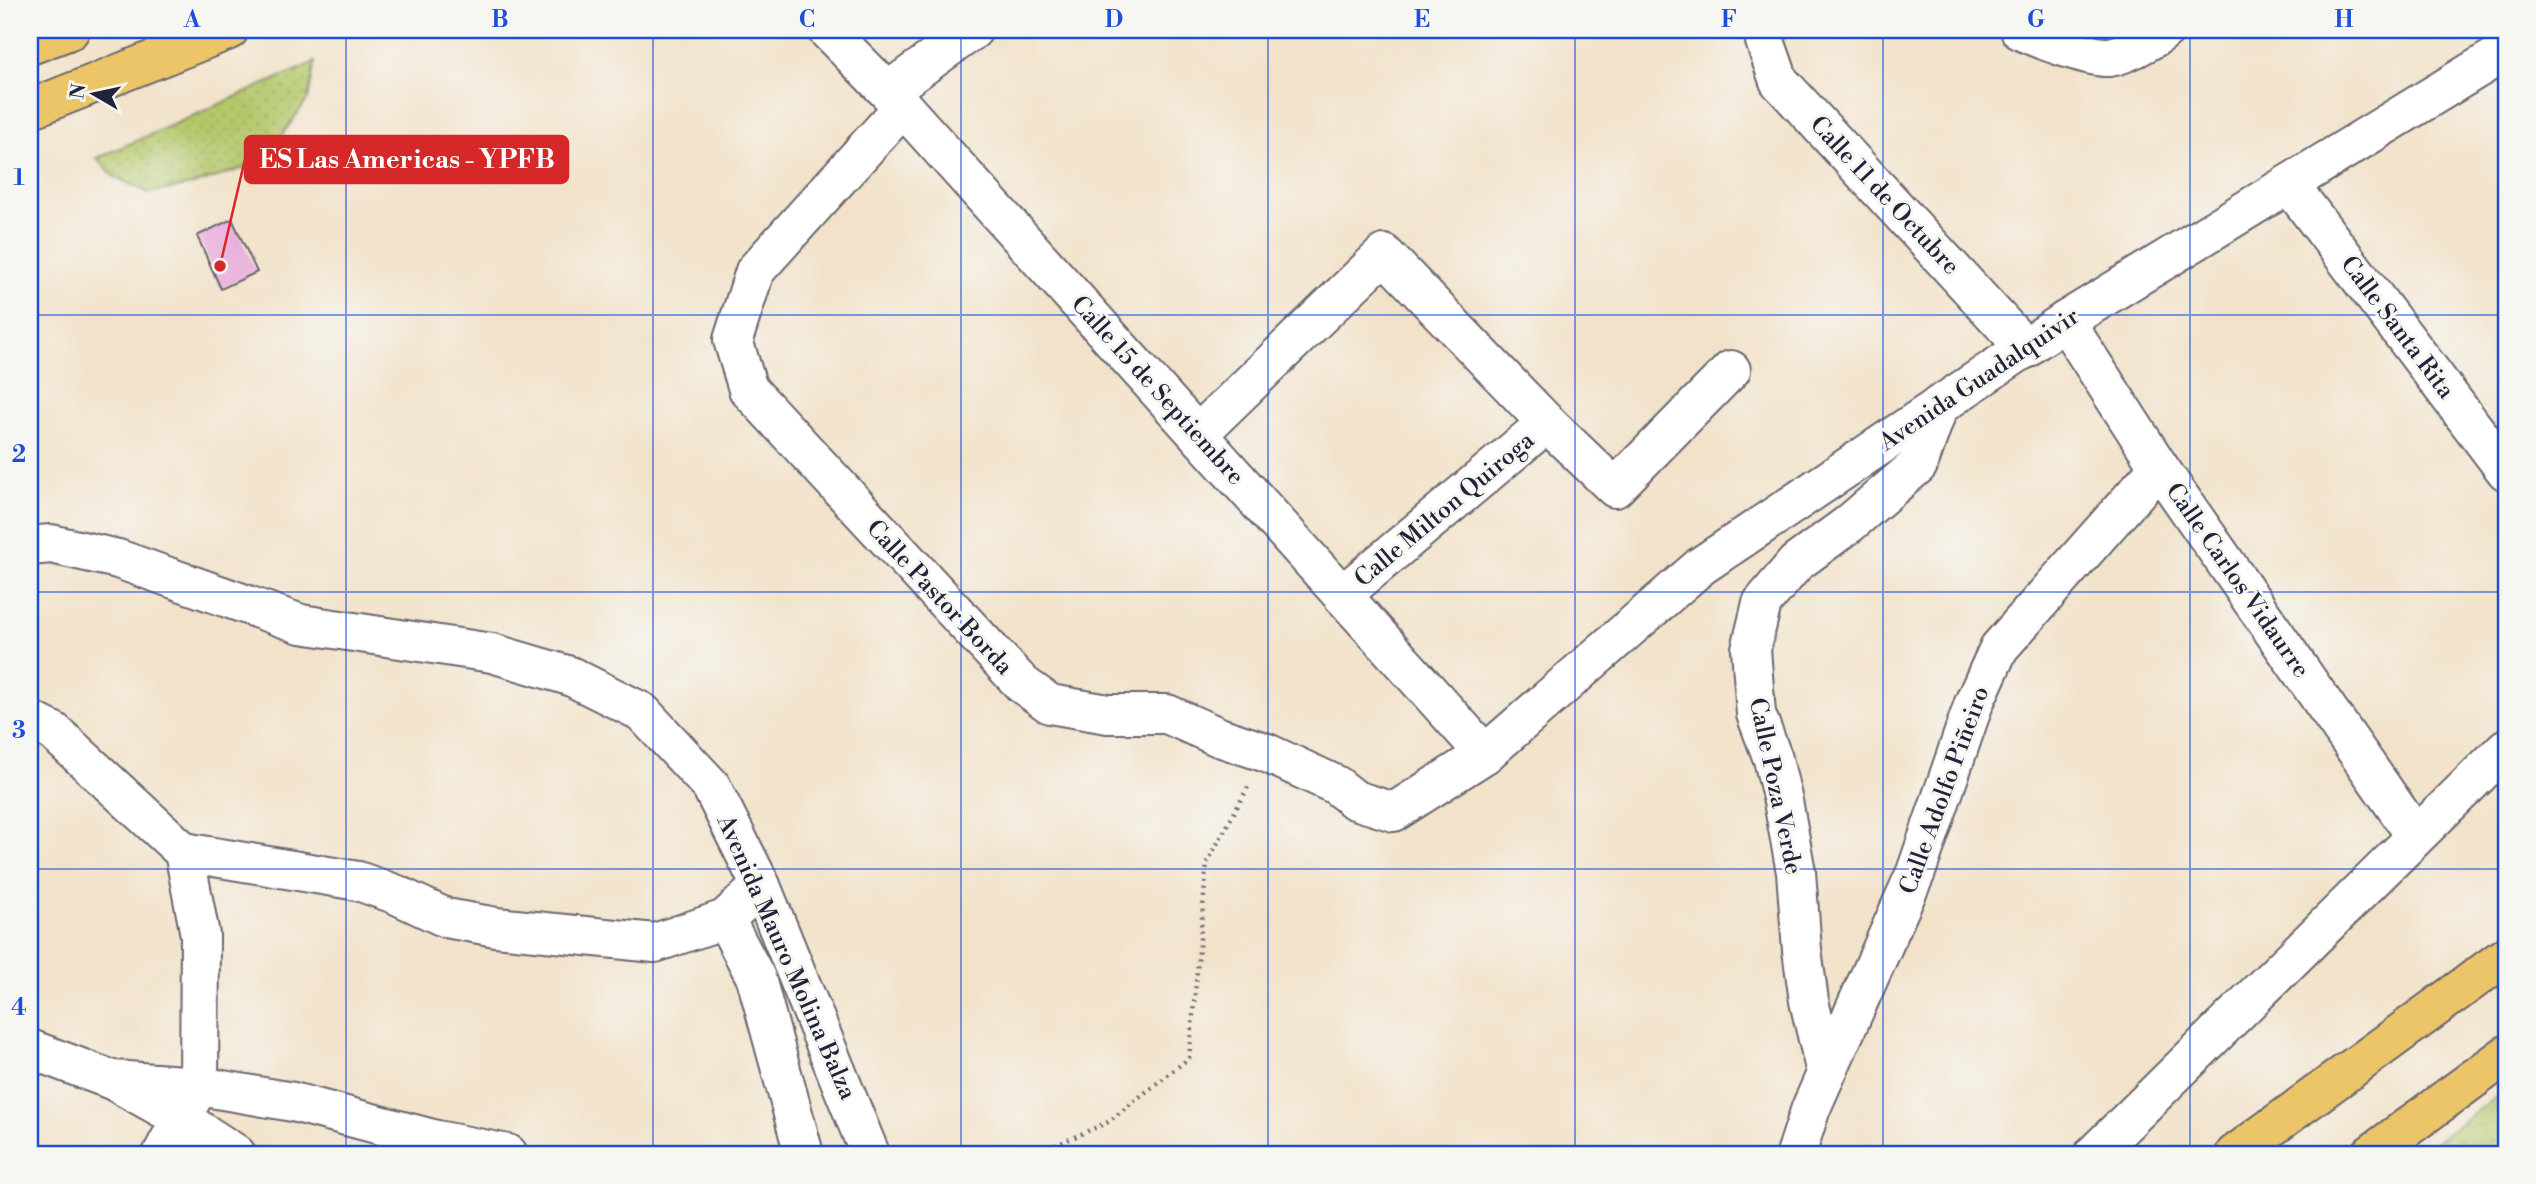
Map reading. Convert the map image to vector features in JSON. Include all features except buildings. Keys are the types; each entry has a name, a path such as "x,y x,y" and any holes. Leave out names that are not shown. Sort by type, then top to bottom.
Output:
{"main road":[{"path":"30,45 71,30"},
{"path":"30,109 229,30"},
{"path":"2235,1154 2506,956"},
{"path":"2371,1154 2506,1055"}],"street":[{"name":"Calle 15 de Septiembre","path":"827,30 896,99 1485,754"},
{"name":"Calle Pastor Borda","path":"972,30 896,99 755,271 733,340 747,390 1022,684 1051,704 1108,715 1167,714 1219,737 1267,753 1336,785 1355,800 1394,812 1485,754"},
{"name":"Calle 11 de Octubre","path":"1765,30 1765,41 1779,81 2026,349"},
{"path":"2020,30 2036,38 2108,58 2155,40 2165,30"},
{"name":"Avenida Guadalquivir","path":"1485,754 1701,566 2065,321 2506,51"},
{"name":"Calle Santa Rita","path":"2289,184 2506,471"},
{"path":"1198,434 1384,254 1547,423 1615,488 1731,370"},
{"name":"Calle Carlos Vidaurre","path":"2065,321 2159,467 2415,835"},
{"name":"Calle Poza Verde","path":"1826,1073 1809,1001 1796,873 1783,801 1773,759 1756,714 1751,649 1762,603 1796,563 1849,524 1918,465 1939,405"},
{"name":"Calle Milton Quiroga","path":"1342,595 1547,423"},
{"name":"Calle Adolfo Piñeiro","path":"1796,1154 1811,1108 1916,872 1974,703 1999,648 2159,467"},
{"name":"Avenida Mauro Molina Balza","path":"30,546 51,544 118,559 301,624 492,653 570,676 642,712 711,786 761,886 870,1154"},
{"path":"30,720 54,732 184,852 358,881 395,894 446,918 496,927 655,943 725,919 761,886"},
{"path":"2094,1154 2506,748"},
{"path":"162,1154 190,1102 200,935 184,852"},
{"path":"725,919 756,978 804,1154"},
{"path":"30,1049 112,1080 190,1102 293,1102 436,1140 508,1154"},
{"path":"190,1102 236,1154"}],"path":[{"path":"1036,1154 1108,1122 1189,1058 1207,863 1267,753"}],"green space":[{"path":"315,62 308,99 281,136 247,167 192,185 149,193 113,176 97,158"},
{"path":"2506,1090 2506,1154 2419,1154 2426,1149"}],"place":[{"name":"ES Las Americas - YPFB","path":"220,266"}]}
